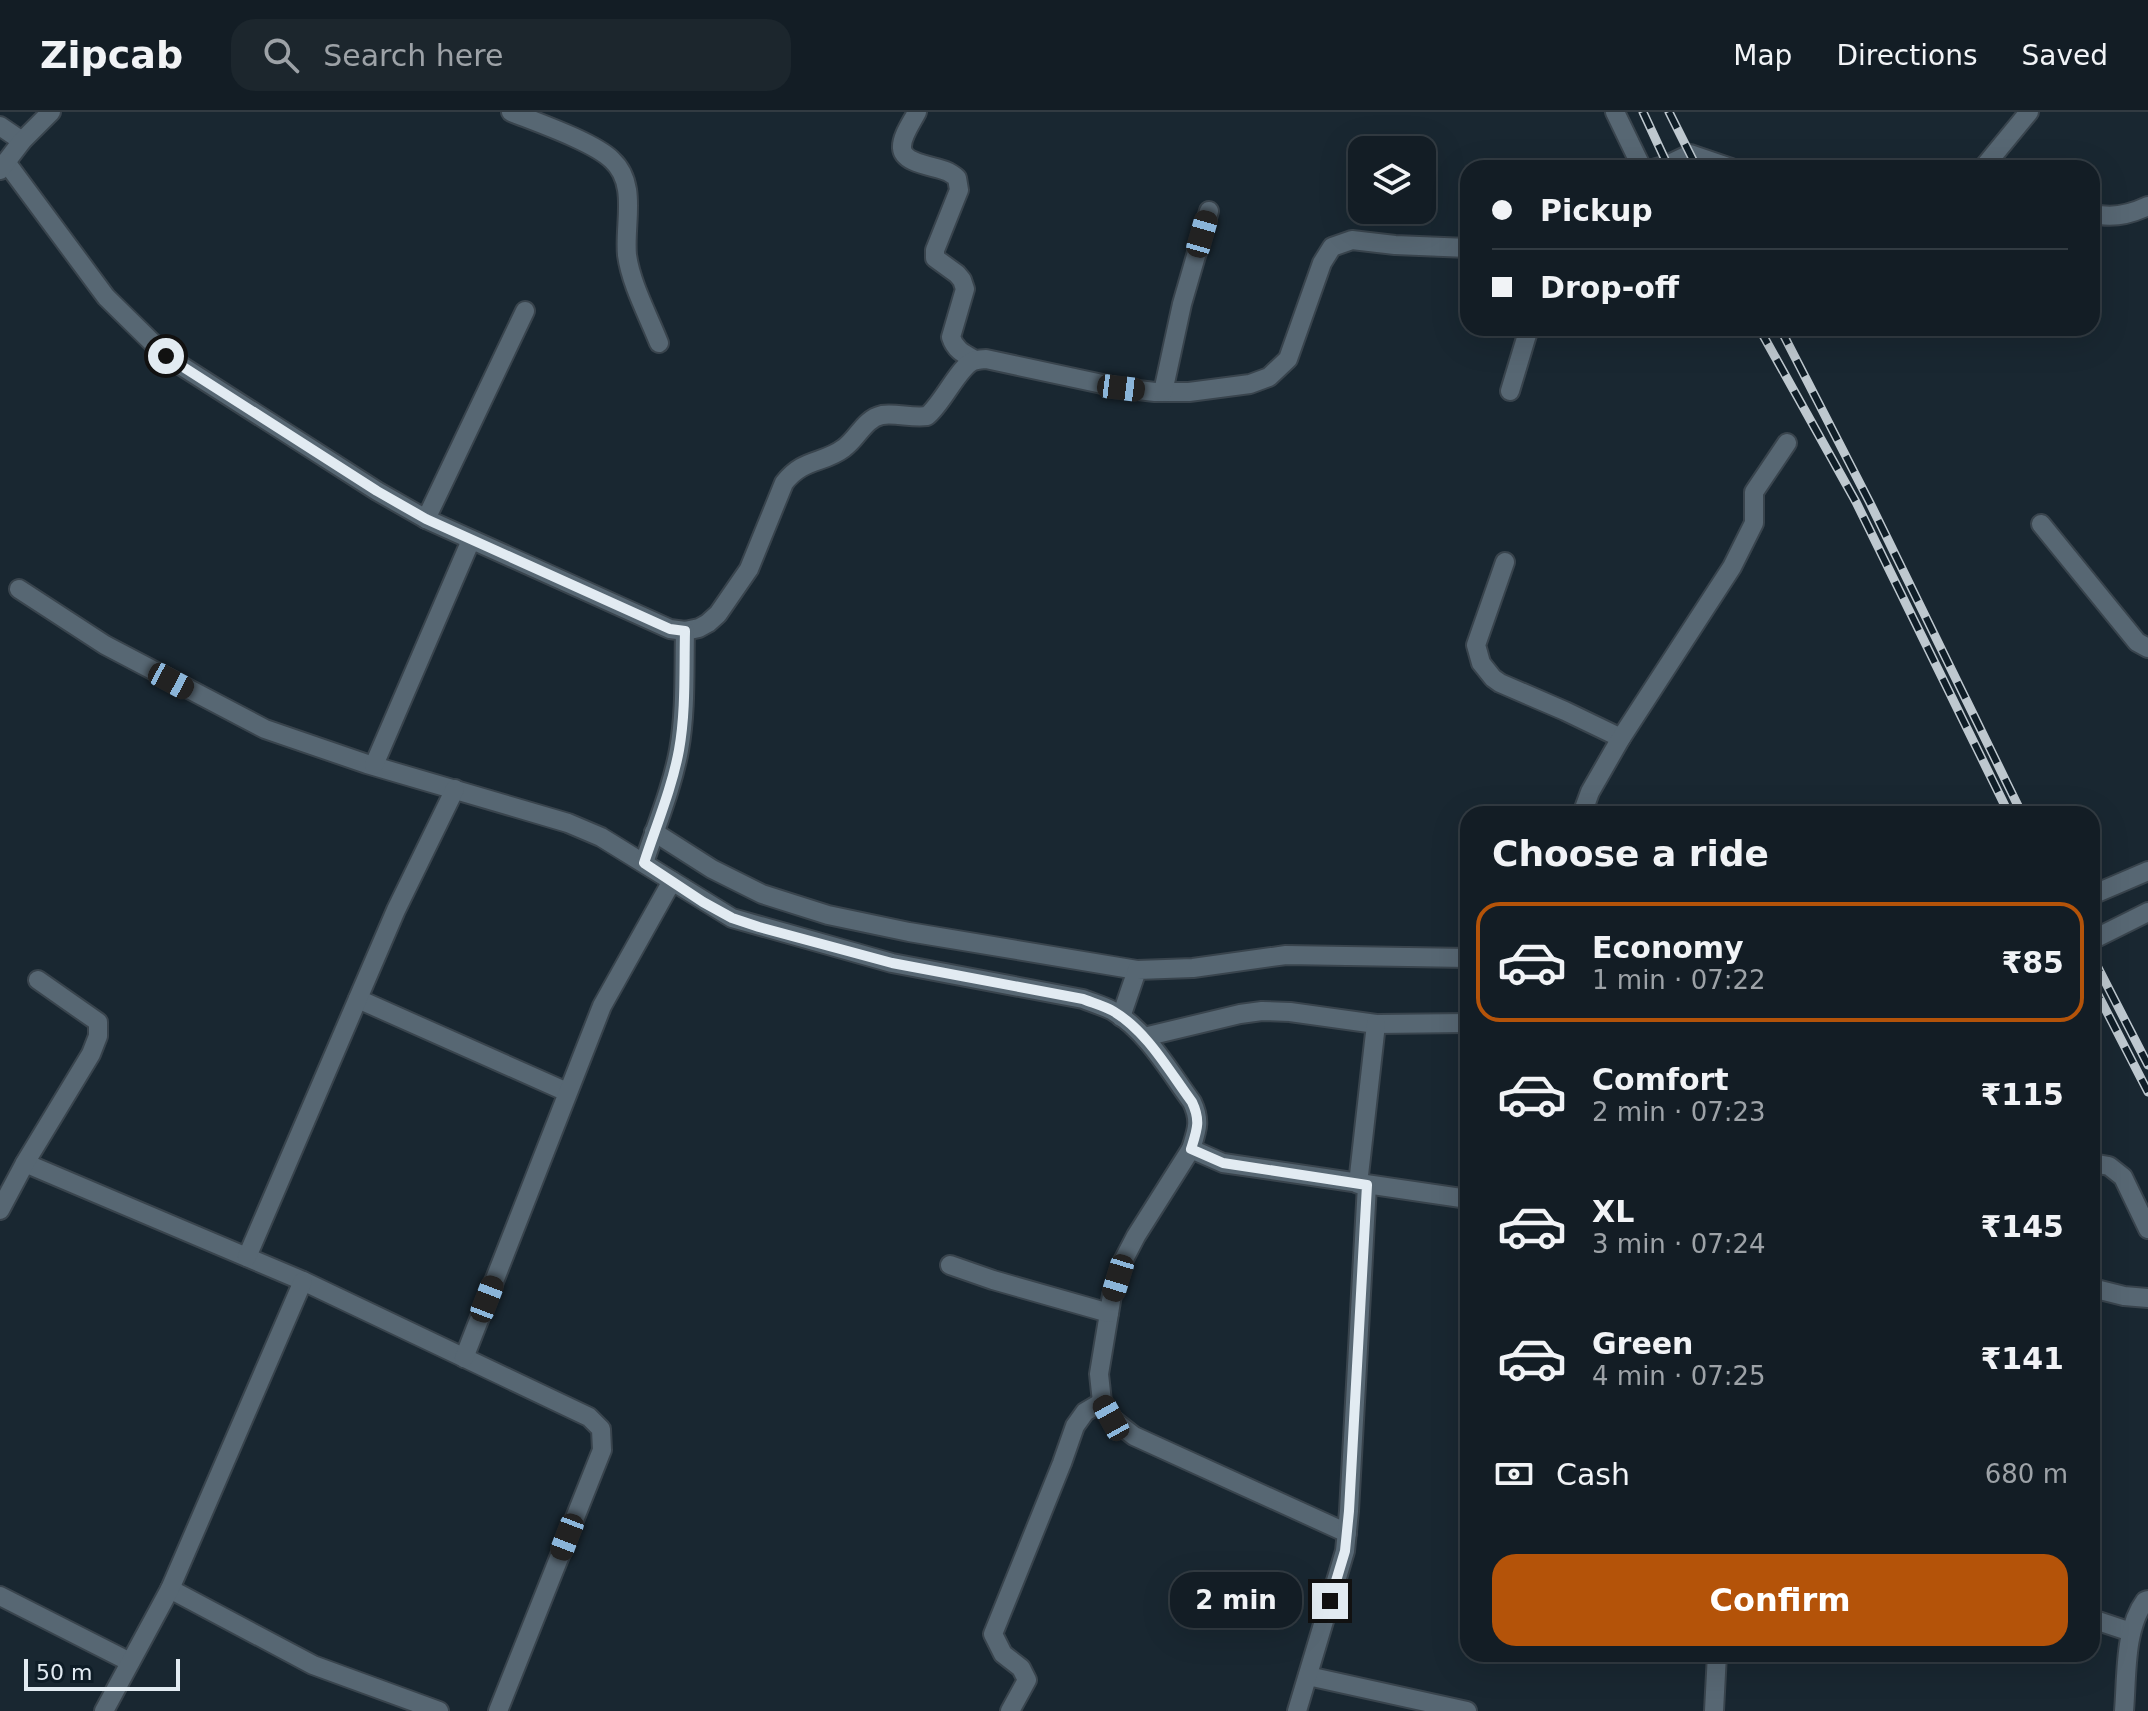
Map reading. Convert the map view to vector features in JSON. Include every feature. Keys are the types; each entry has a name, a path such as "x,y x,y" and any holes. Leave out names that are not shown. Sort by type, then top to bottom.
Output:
{"street":[{"path":"51,112 22,141 3,166 106,297 166,356 426,519 670,629 685,631 699,628 718,614 749,569 784,483 792,472 842,450 872,419 884,415 927,416 936,409 966,366 975,360 986,359 1121,388 1163,392 1250,384 1269,377 1288,359 1322,263 1332,247 1352,240 1460,248"},
{"path":"511,112 587,144 610,158 622,172 628,188 627,235 631,271 659,343"},
{"path":"917,112 904,138 904,155 910,160 948,171 957,178 959,190 935,250 935,258 962,280 965,289 951,337 958,350 975,360"},
{"path":"1615,112 1638,160"},
{"path":"1990,160 2029,112"},
{"path":"0,126 22,141"},
{"path":"1677,160 1690,154 1708,160"},
{"path":"2100,215 2118,215 2148,206"},
{"path":"1163,392 1182,304 1209,211"},
{"path":"426,519 525,311"},
{"path":"1510,391 1527,336"},
{"path":"1585,806 1621,738 1732,567 1754,523 1754,492 1787,443"},
{"path":"2041,524 2137,642 2148,648"},
{"path":"374,765 471,540"},
{"path":"1505,562 1476,645 1481,663 1500,683 1621,738"},
{"path":"19,589 105,645 265,729 568,823 601,837 732,918 892,963 1083,999 1121,1017 1144,1037 1192,1102 1198,1114 1198,1127 1191,1149 1123,1261 1109,1313 1099,1374 1102,1402 1111,1418 1134,1436 1347,1533"},
{"path":"644,863 673,776 681,741 685,631"},
{"path":"247,1257 396,910 455,789"},
{"path":"654,832 712,869 762,894 828,915 1136,973 1286,955 1460,958"},
{"path":"2100,892 2148,871"},
{"path":"464,1358 602,1006 672,881"},
{"path":"2100,936 2148,912"},
{"path":"1121,1017 1136,973"},
{"path":"0,1210 91,1054 98,1036 98,1022 38,980"},
{"path":"358,999 567,1092"},
{"path":"1144,1037 1262,1011 1376,1024 1460,1023"},
{"path":"1297,1711 1345,1551 1362,1184 1376,1024"},
{"path":"1191,1149 1223,1163 1460,1198"},
{"path":"25,1163 303,1281 589,1417 601,1429 602,1450 498,1711"},
{"path":"2100,1164 2109,1166 2123,1177 2148,1229"},
{"path":"950,1265 1109,1313"},
{"path":"104,1711 170,1589 303,1281"},
{"path":"2100,1290 2148,1298"},
{"path":"1010,1711 1027,1680 1021,1668 1003,1654 993,1634 1075,1426 1085,1412 1102,1402"},
{"path":"170,1589 313,1665 439,1711"},
{"path":"0,1596 130,1662"},
{"path":"2124,1711 2131,1632 2136,1612 2148,1600"},
{"path":"2100,1622 2131,1632"},
{"path":"1714,1711 1717,1662"},
{"path":"1308,1676 1467,1711"}],"railway":[{"path":"1643,112 1665,160"},
{"path":"1669,112 1693,160"},
{"path":"1763,336 1856,502 2005,806"},
{"path":"1784,336 1870,503 2018,806"},
{"path":"2100,972 2148,1065"},
{"path":"2100,999 2148,1092"}],"route":[{"path":"166,356 426,519 670,629 685,631 679,752 644,863 703,902 732,918 759,927 892,963 1083,999 1111,1010 1144,1037 1192,1102 1198,1114 1198,1127 1191,1149 1223,1163 1367,1185 1349,1511 1345,1551 1330,1601"}]}
